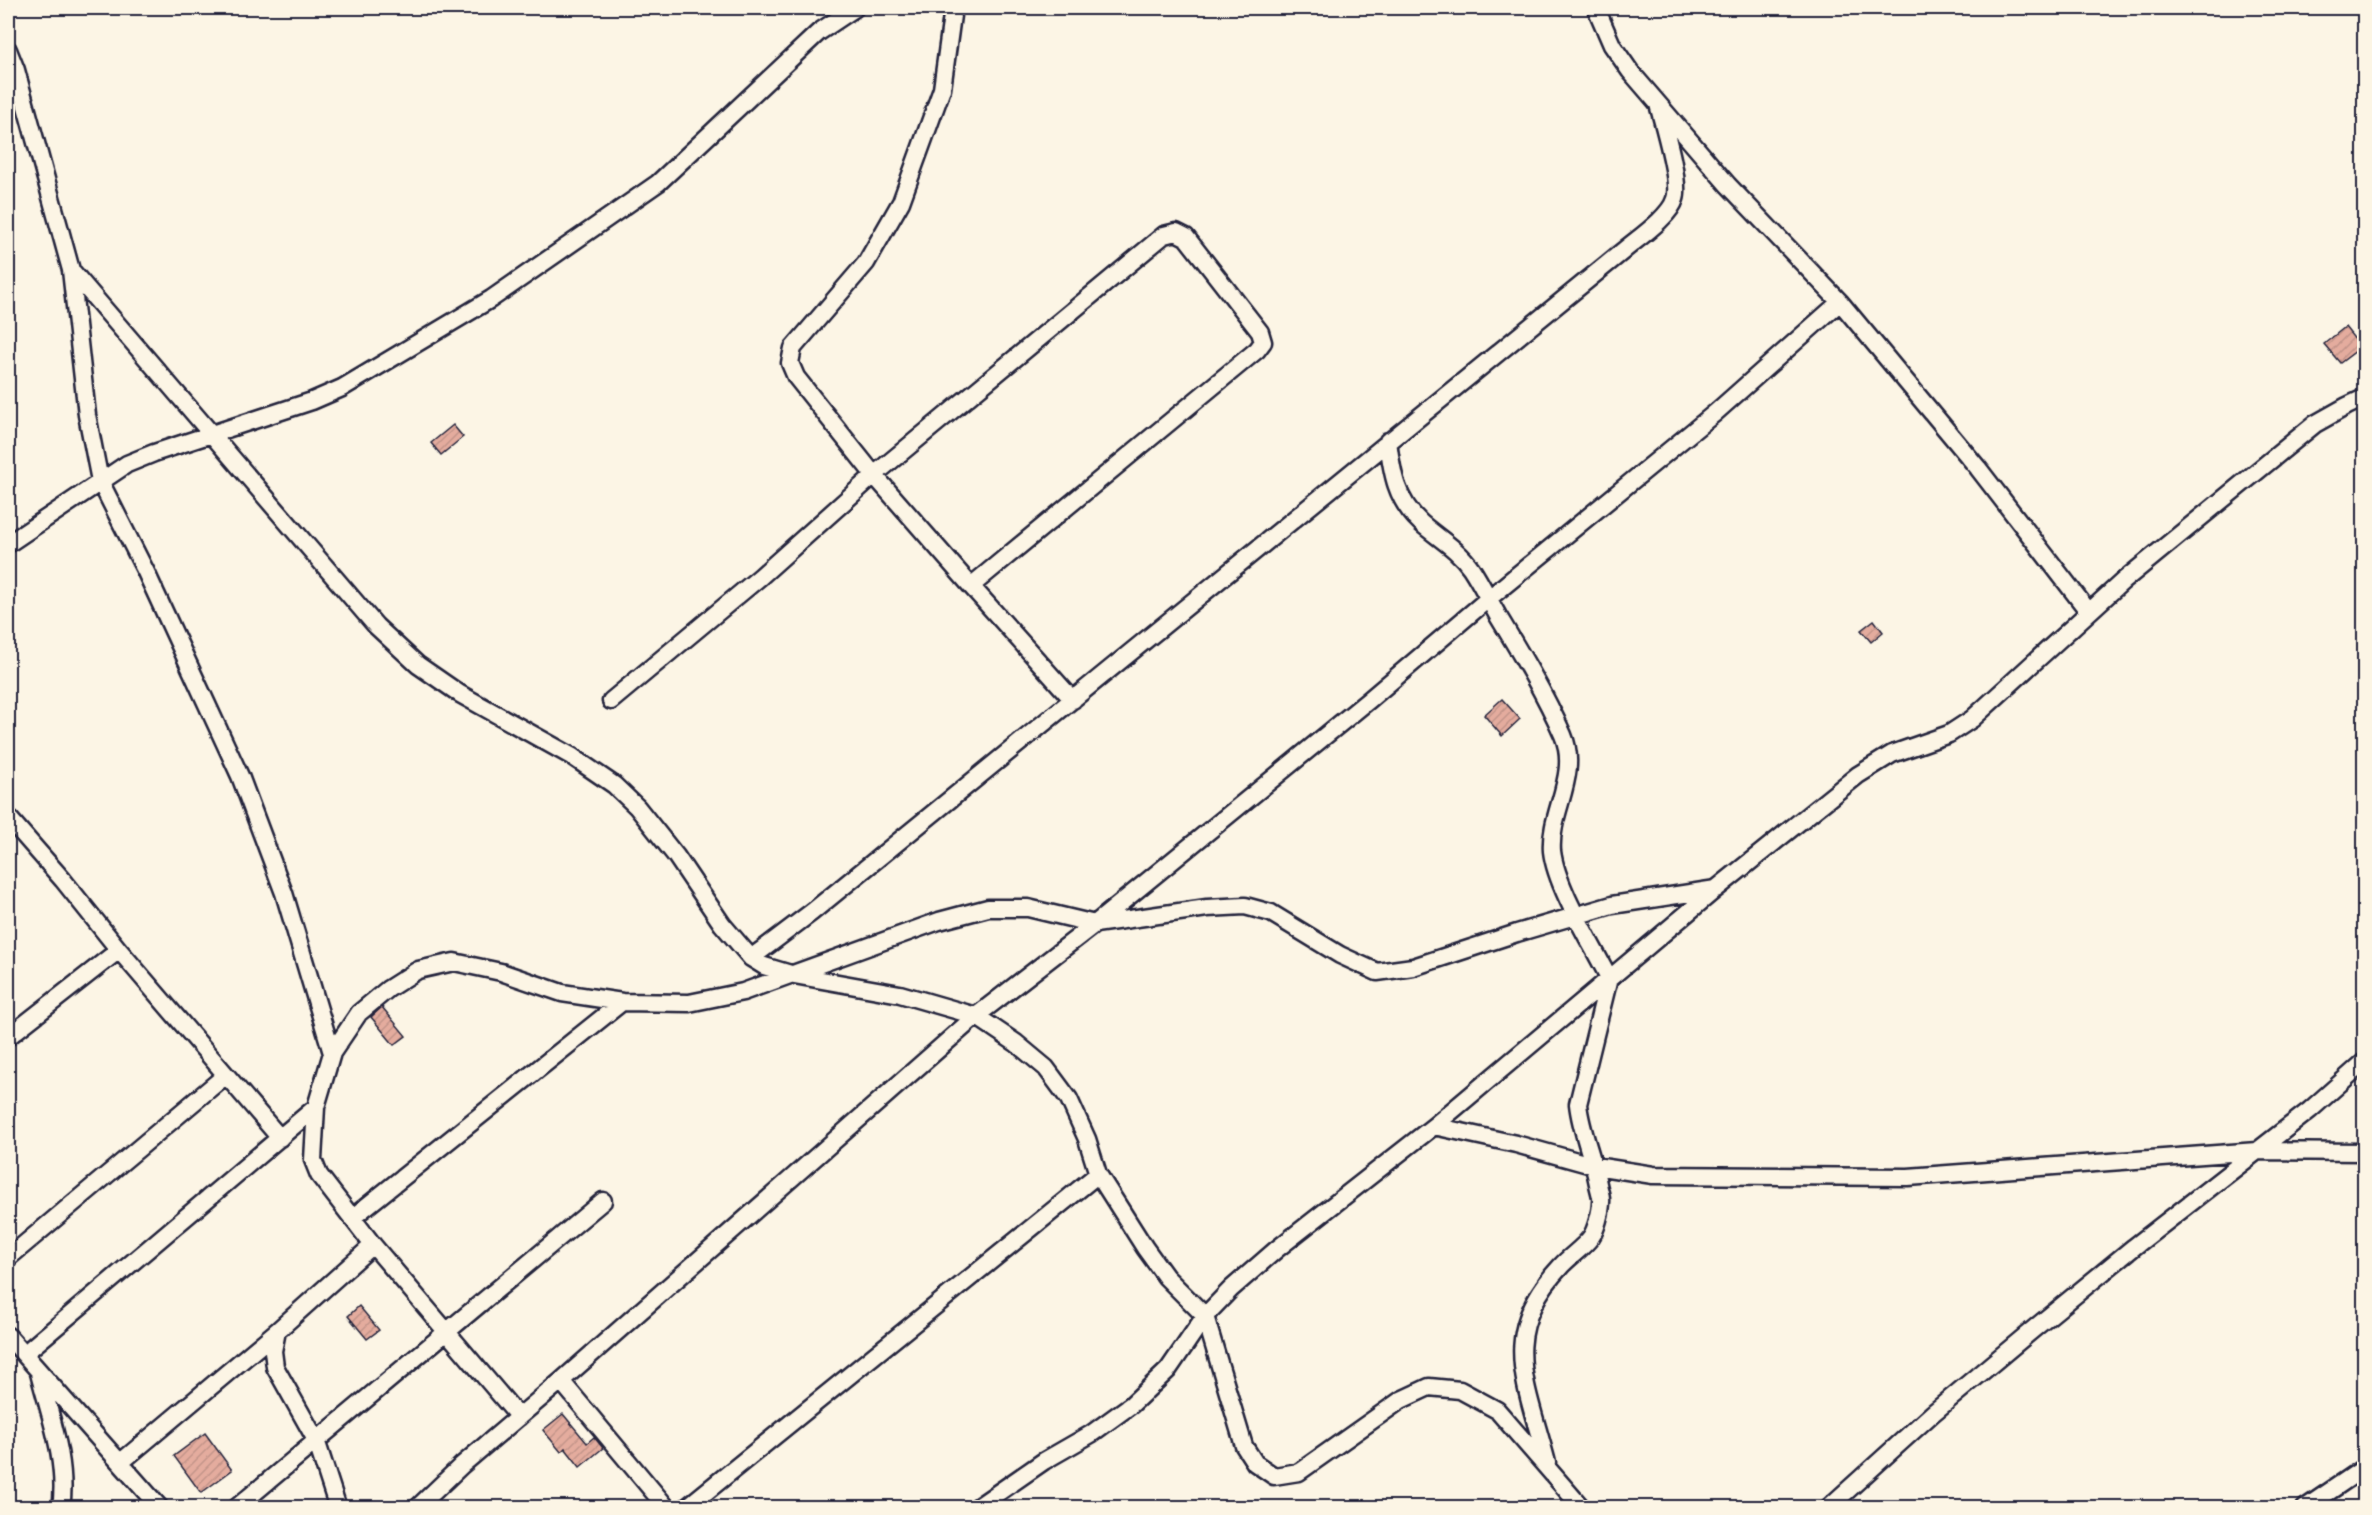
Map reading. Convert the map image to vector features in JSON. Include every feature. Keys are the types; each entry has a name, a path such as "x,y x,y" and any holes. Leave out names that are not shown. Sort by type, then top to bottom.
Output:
{"street":[{"path":"8,544 127,464 312,401 342,387 491,299 658,183 819,32 855,8"},
{"path":"953,8 942,89 901,202 866,263 793,348 790,363 796,377 874,476 1073,700"},
{"path":"1596,8 1612,45 1630,71 1759,219 1840,302 1978,468 2089,612"},
{"path":"8,50 16,70 71,270 87,415 100,481 146,572 240,776 284,893 332,1053"},
{"path":"751,958 821,905 1665,215 1675,199 1676,181 1658,104"},
{"path":"611,701 760,577 874,476 1164,235 1176,232 1186,237 1260,332 1263,342 1257,350 971,586"},
{"path":"71,270 376,626 418,665 460,694 573,757 614,785 637,807 676,856 722,924 751,958 764,966 794,975 900,994 976,1016 1016,1043 1046,1068 1069,1100 1087,1139 1098,1174 1144,1248 1166,1277 1205,1316 1244,1446 1255,1463 1274,1476 1299,1472 1401,1400 1429,1387 1460,1390 1497,1410 1548,1466 1582,1508"},
{"path":"417,1508 976,1016 1095,924 1369,700 1715,413 1840,302"},
{"path":"976,1508 1044,1461 1091,1434 1131,1405 1168,1370 1205,1316 1231,1289 1277,1249 1434,1126 1716,889 1858,776 1892,754 1949,734 1972,719 2123,581 2315,424 2364,398"},
{"path":"1388,441 1393,477 1402,500 1420,522 1458,552 1471,569 1529,668 1564,737 1569,756 1552,848 1555,871 1609,978 1578,1104 1580,1124 1595,1166 1602,1202 1592,1236 1561,1265 1542,1288 1526,1320 1520,1349 1525,1378 1548,1466"},
{"path":"8,817 280,1138"},
{"path":"519,1417 373,1245 319,1175 313,1160 316,1107 332,1053 359,1013 388,989 418,970 454,962 501,972 562,993 622,1002 689,1003 743,992 939,921 988,908 1028,908 1095,924 1207,908 1245,906 1271,913 1340,955 1377,972 1413,967 1612,905 1716,889"},
{"path":"8,1037 119,950"},
{"path":"352,1218 622,1002"},
{"path":"1828,1508 1933,1413 2028,1334 2310,1110 2364,1062"},
{"path":"8,1258 226,1075"},
{"path":"24,1354 316,1107"},
{"path":"1434,1126 1516,1144 1595,1166 1653,1175 1908,1176 2257,1151 2364,1152"},
{"path":"686,1508 1098,1174"},
{"path":"236,1508 603,1201"},
{"path":"121,1462 277,1331 373,1245"},
{"path":"277,1331 273,1351 275,1367 316,1440 338,1508"},
{"path":"8,1336 160,1508"},
{"path":"38,1369 60,1456 64,1492 61,1508"},
{"path":"561,1381 667,1508"},
{"path":"2305,1508 2364,1468"}],"building":[{"path":"2345,327 2361,347 2340,363 2324,344"},
{"path":"453,425 463,437 441,455 431,443"},
{"path":"1874,620 1883,632 1871,642 1861,630"},
{"path":"1502,699 1520,719 1502,736 1484,715"},
{"path":"382,1007 406,1036 394,1045 371,1017"},
{"path":"359,1306 379,1330 367,1339 348,1316"},
{"path":"563,1414 587,1443 594,1437 603,1448 580,1467 565,1448 561,1452 543,1430"},
{"path":"205,1433 232,1470 201,1493 174,1456"}]}
